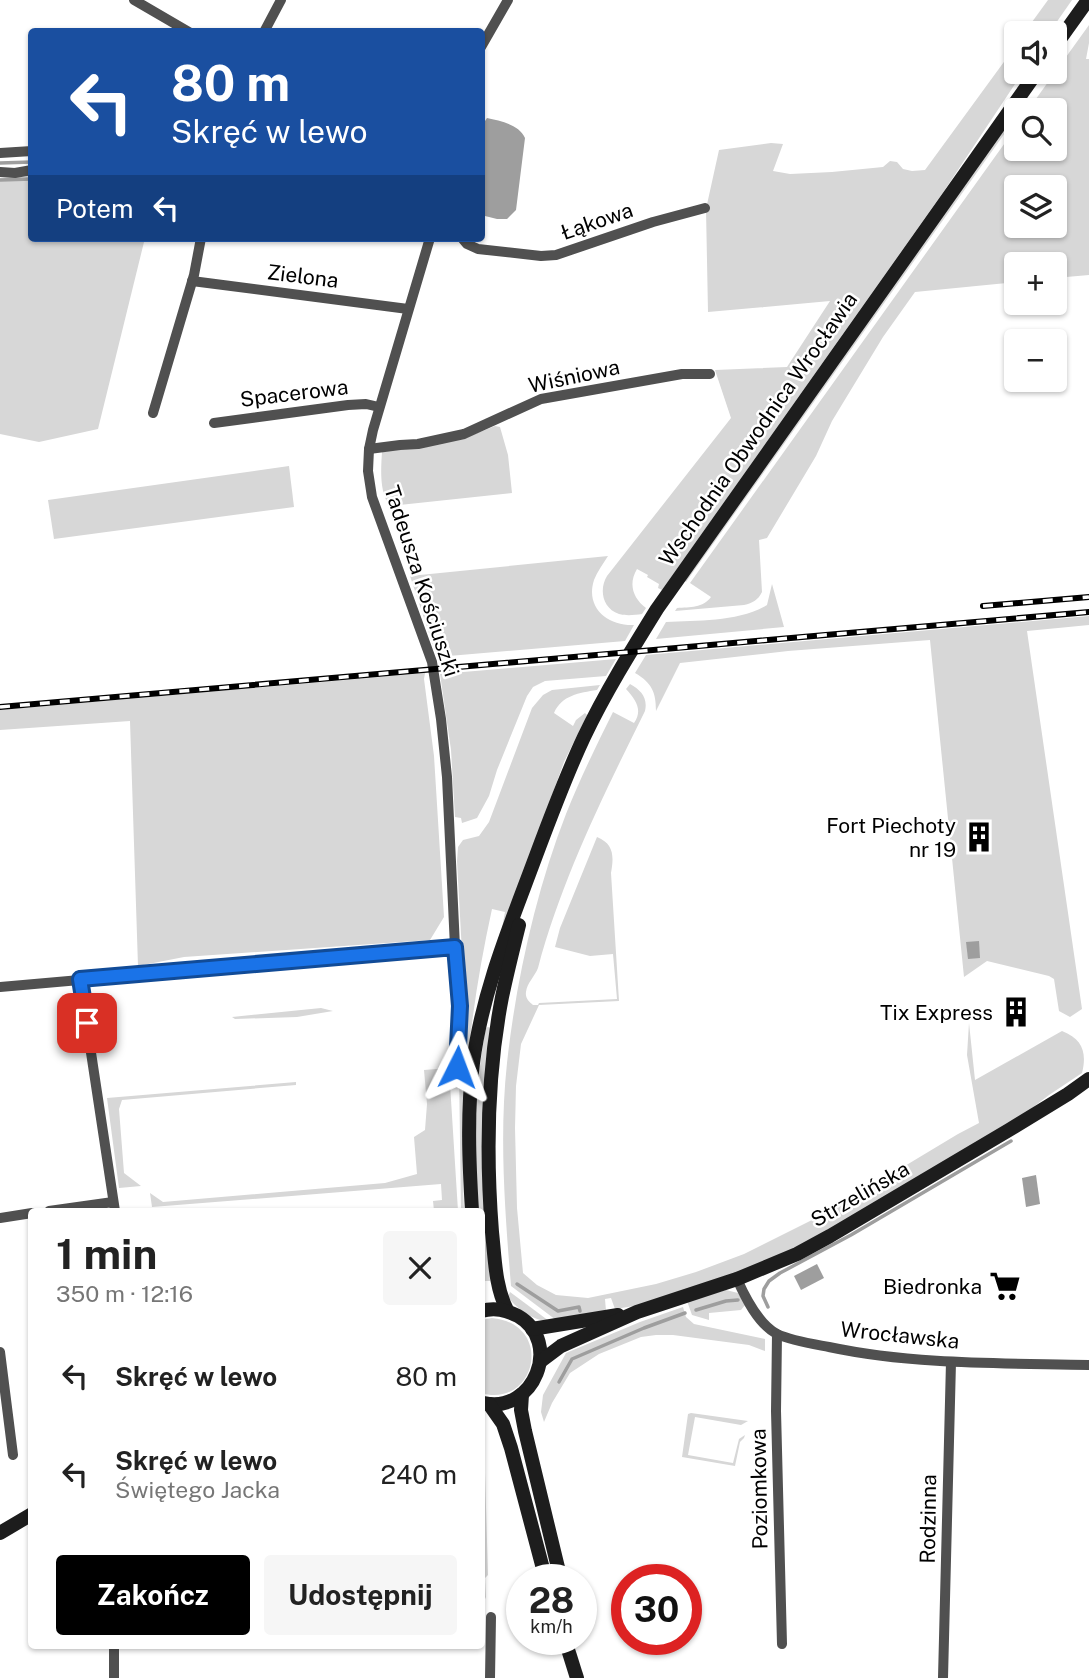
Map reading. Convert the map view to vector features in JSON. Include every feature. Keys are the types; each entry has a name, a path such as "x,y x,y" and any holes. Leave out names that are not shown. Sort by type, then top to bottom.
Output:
{"main road":[{"path":"1067,29 1088,0"},
{"name":"Wschodnia Obwodnica Wrocławia","path":"471,1208 469,1150 473,1062 490,985 546,829 577,753 608,690 657,609 1029,84"},
{"name":"Wschodnia Obwodnica Wrocławia","path":"507,1310 497,1285 491,1219 489,1136 494,1062 507,976 546,829"},
{"name":"Strzelińska","path":"541,1361 561,1346 637,1312 737,1279 797,1254 1009,1130 1089,1079"},
{"path":"485,1310 507,1310 523,1319 537,1339 541,1361 531,1385 522,1394 511,1400 485,1403"},
{"name":"Strzelińska","path":"532,1329 637,1312"},
{"path":"522,1394 524,1431 557,1564"},
{"path":"485,1403 503,1424 542,1564"},
{"path":"0,1533 28,1516"},
{"path":"571,1655 579,1678"},
{"path":"576,1655 579,1678"}],"street":[{"path":"134,0 182,28"},
{"path":"266,28 281,0"},
{"path":"485,40 508,0"},
{"path":"0,153 28,151"},
{"path":"0,172 28,171"},
{"name":"Łąkowa","path":"465,242 478,248 541,256 556,255 653,222 705,208"},
{"path":"153,413 192,281 200,242"},
{"name":"Tadeusza Kościuszki","path":"429,242 379,407 369,449 368,471 372,497 432,662 441,719 447,777 460,1006 457,1067"},
{"name":"Zielona","path":"192,281 408,309"},
{"name":"Wiśniowa","path":"369,449 418,444 464,433 541,399 682,374 710,373"},
{"name":"Spacerowa","path":"214,423 348,405 366,404 379,407"},
{"path":"0,987 455,947"},
{"path":"80,979 114,1207"},
{"path":"0,1218 28,1214"},
{"path":"737,1279 760,1318 777,1334"},
{"name":"Wrocławska","path":"777,1334 897,1359 1089,1365"},
{"name":"Poziomkowa","path":"777,1334 776,1411 782,1644"},
{"path":"0,1352 13,1455"},
{"name":"Rodzinna","path":"943,1678 951,1362"},
{"path":"490,1678 491,1617"},
{"path":"114,1649 114,1678"}],"shaded area":[{"path":"1048,0 1072,0 1057,21 1033,21"},
{"path":"1089,25 1086,59 1089,59 1089,275 1067,277 1067,252 1004,252 1004,283 915,292 883,337 832,421 816,456 767,538 759,540 762,592 759,597 744,605 675,611 677,608 700,605 711,597 690,583 1004,144 1004,161 1067,161 1067,98 1037,98 1047,84 1067,84 1067,56"},
{"path":"1004,62 1004,84 1015,84 944,191 662,590 658,588 659,584 637,569 633,590 646,608 642,614 636,615 622,615 613,611 604,598 603,587 607,576 731,418 715,370 787,367 830,301 708,312 706,209 719,150 771,143 783,144 773,171 790,174 883,167 890,161 897,162 903,169 925,170"},
{"path":"487,118 514,126 525,138 516,210 507,219 485,216"},
{"path":"1004,129 1004,134 685,581"},
{"path":"28,176 28,242 144,242 98,429 39,442 0,434 0,178"},
{"path":"495,426 500,427 508,455 512,493 390,506 386,501 382,487 382,452 465,438"},
{"path":"289,466 294,507 54,539 48,500"},
{"path":"608,556 594,580 593,599 596,607 608,619 624,625 634,625 625,641 437,657 410,576"},
{"path":"772,584 784,627 656,639 666,622 718,619 756,611 767,605"},
{"path":"1089,616 1089,625 1027,631 1082,1009 1070,1017 1059,1011 1054,979 1049,976 987,961 964,977 930,640 680,663 656,711 652,689 635,673 646,655"},
{"path":"616,659 606,676 545,681 533,687 497,770 489,796 477,818 462,823 461,818 455,817 451,750 440,674"},
{"path":"425,673 434,756 444,917 430,940 184,957 138,966 130,721 0,730 0,710"},
{"path":"630,684 643,695 645,711 585,837 559,902 538,968 526,992 533,1005 617,999 613,954 590,956 555,947 560,928 597,837 607,843 612,856 619,1001 539,1005 521,1044 516,1086 517,1208 523,1273 537,1285 556,1295 588,1298 656,1284 696,1272 744,1254 830,1211 979,1123 967,1055 969,1023 975,1080 1062,1031 1075,1038 1082,1047 1083,1066 1082,1073 1007,1127 851,1219 765,1263 647,1304 615,1309 611,1298 605,1299 606,1311 556,1320 511,1286 503,1147 507,1063 529,937 555,843 577,788 613,712 634,723 637,718 637,705 626,689"},
{"path":"600,685 597,690 566,699 554,713 573,726 576,720 585,713 587,715 564,762 500,939 505,912 492,909 468,1059 463,1135 464,1208 461,1208 459,1071 465,1008 458,847 463,840 479,836 489,822 532,708 543,695 552,690"},
{"path":"979,941 980,958 968,959 966,942"},
{"path":"321,1008 333,1011 297,1017 232,1017"},
{"path":"486,1028 491,1028 485,1212 485,1208 477,1208 476,1119"},
{"path":"449,1068 458,1208 434,1208 433,1201 442,1200 441,1184 152,1207 150,1193 163,1202 385,1183 417,1174 414,1137 425,1130 427,1104 424,1070"},
{"path":"296,1082 296,1085 122,1100 119,1109 124,1173 141,1186 119,1188 107,1098"},
{"path":"1036,1175 1040,1204 1026,1207 1022,1178"},
{"path":"485,1212 490,1281 485,1281"},
{"path":"817,1264 824,1278 801,1290 794,1276"},
{"path":"726,1290 738,1293 745,1305 741,1310 709,1313 709,1320 692,1315 687,1301"},
{"path":"510,1292 549,1321 531,1317 521,1310 508,1297"},
{"path":"683,1307 686,1317 694,1324 765,1339 765,1351 749,1345 673,1335 641,1337 599,1354 570,1373 544,1422 541,1412 543,1395 566,1353"},
{"path":"492,1318 512,1324 525,1334 531,1349 531,1364 525,1378 515,1389 500,1395 485,1393 485,1319"},
{"path":"688,1414 748,1421 741,1425 695,1417 688,1455 733,1463 739,1439 745,1435 740,1442 735,1466 682,1457"},
{"path":"485,1472 488,1575 485,1578"}],"waterway":[{"path":"0,163 28,162"},
{"path":"0,180 28,179"},
{"path":"768,1307 763,1296 764,1289 769,1281 780,1273 851,1235 1011,1141"},
{"path":"517,1284 558,1311 579,1307 580,1311"},
{"path":"696,1310 738,1300"},
{"path":"559,1382 572,1359 685,1313"}],"railway":[{"path":"983,606 1089,597"},
{"path":"0,707 1089,612"}],"place":[{"name":"Fort Piechoty nr 19","path":"979,837"},
{"name":"Tix Express","path":"1016,1012"},
{"name":"Biedronka","path":"1005,1286"}],"route":[{"path":"87,1023 80,979 455,947 460,1006 457,1067"}]}
